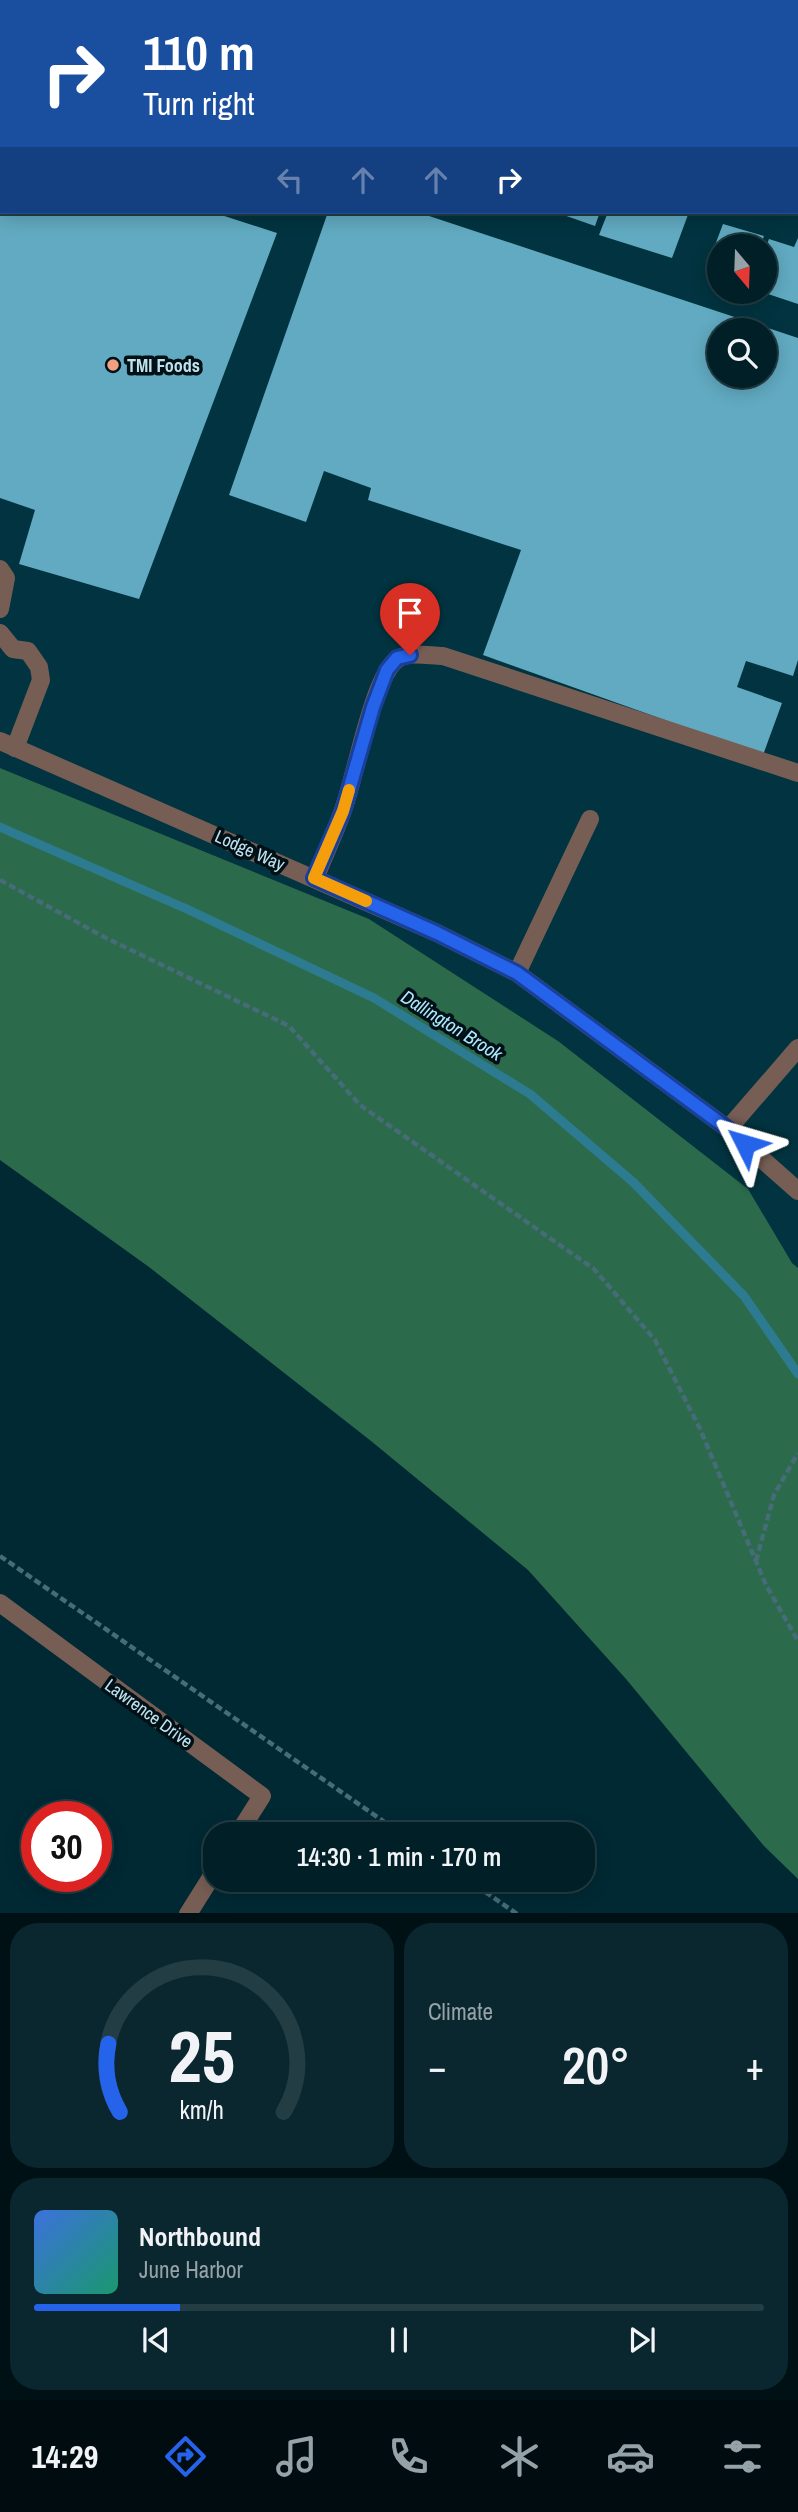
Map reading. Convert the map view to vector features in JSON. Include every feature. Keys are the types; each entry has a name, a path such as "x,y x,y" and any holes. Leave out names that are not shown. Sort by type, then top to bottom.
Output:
{"street":[{"path":"0,569 6,578 0,609"},
{"path":"0,633 13,649 28,651 39,667 41,680 32,708 8,744"},
{"path":"314,878 343,811 373,707 387,670 397,658 410,655 443,656 798,773"},
{"name":"Lodge Way","path":"8,744 437,933 517,973 728,1129 798,1191"},
{"path":"517,973 590,819"},
{"path":"728,1129 798,1048"},
{"name":"Lawrence Drive","path":"0,1603 262,1796 246,1822"},
{"path":"188,1913 203,1890"}],"path":[{"path":"0,880 104,937 289,1026 360,1105 594,1269 655,1340 700,1429 766,1585 798,1642"},
{"path":"756,1561 774,1495 798,1453"},
{"path":"0,1556 385,1822"},
{"path":"486,1892 517,1913"}],"shaded area":[{"path":"0,214 798,214 798,1268 558,1041 369,919 0,768"}],"green space":[{"path":"0,768 369,919 558,1041 748,1189 792,1263 798,1268 798,1879 764,1846 626,1679 528,1570 371,1441 149,1267 0,1160"}],"building":[{"name":"TMI Foods","path":"0,214 218,214 277,233 139,599 19,564 35,510 0,498"},
{"path":"327,214 423,214 738,318 707,318 707,388 777,388 777,331 798,338 798,660 793,676 746,661 737,687 782,703 763,755 483,655 521,550 368,500 371,488 324,471 306,522 229,495"},
{"path":"561,214 599,214 595,226"},
{"path":"607,214 688,214 672,258 599,235"},
{"path":"723,224 757,234 719,234"},
{"path":"798,238 798,304 777,297 777,242 794,247"}],"waterway":[{"name":"Dallington Brook","path":"0,827 189,910 374,998 530,1094 633,1182 744,1296 798,1374"}],"slow traffic":[{"path":"349,790 343,811 314,878 366,901"}],"place":[{"name":"TMI Foods","path":"113,365"}],"route":[{"path":"410,655 397,658 387,670 373,707 343,811 314,878 437,933 517,973 745,1144"}]}
